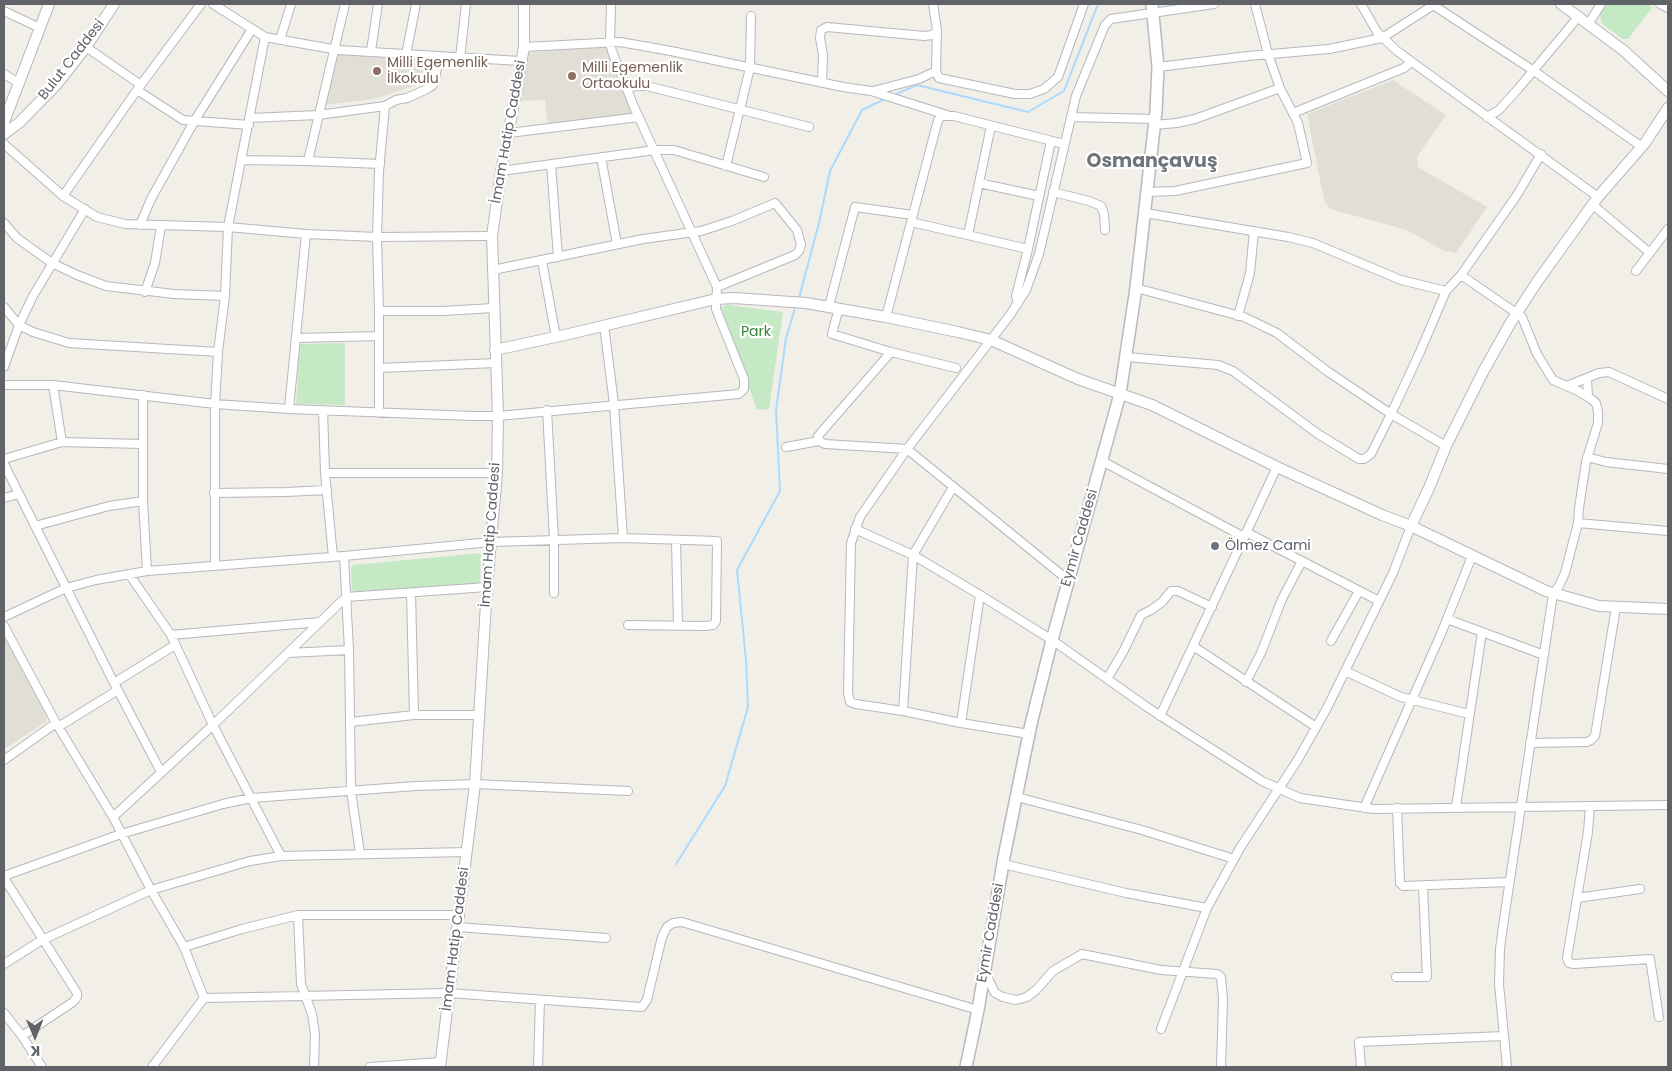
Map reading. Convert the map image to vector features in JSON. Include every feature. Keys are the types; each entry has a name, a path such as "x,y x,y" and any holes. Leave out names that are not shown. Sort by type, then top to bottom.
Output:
{"main road":[{"name":"Eymir Caddesi","path":"966,1067 1029,734 1068,580 1120,394 1127,357 1155,122 1158,67 1152,8"}],"street":[{"path":"4,122 49,4"},
{"name":"Bulut Caddesi","path":"4,134 20,122 57,84 86,47 114,4"},
{"path":"63,196 200,4"},
{"path":"213,4 265,37 280,40 333,49 520,62"},
{"path":"280,40 291,4"},
{"path":"308,161 345,4"},
{"path":"371,51 378,4"},
{"path":"406,55 416,4"},
{"path":"460,58 466,4"},
{"name":"İmam Hatip Caddesi","path":"441,1065 475,784 487,588 497,473 498,416 492,236 500,170 524,47 524,4"},
{"path":"4,385 53,384 215,404 289,409 498,416 547,410 739,394 744,389 744,379 716,309 717,287 639,117 610,43 611,4"},
{"path":"933,4 937,30 936,71 939,78 1015,94 1030,94 1044,89 1058,77 1084,4"},
{"path":"1029,734 850,702 848,699 851,543 860,517 907,449 991,340 1026,290 1034,270 1076,96 1105,25 1110,19 1152,8 1214,4"},
{"path":"1147,192 1175,190 1307,163 1298,123 1280,88 1268,54 1255,4"},
{"path":"1361,4 1382,38 1411,62 1541,154 1595,201 1650,253"},
{"path":"1158,67 1329,49 1382,38 1434,4 1642,147"},
{"path":"1561,4 1623,50 1668,91"},
{"path":"1589,23 1601,4"},
{"path":"1660,4 1668,8"},
{"path":"4,11 40,28"},
{"path":"726,166 750,68 751,16"},
{"path":"1488,117 1499,110 1579,16"},
{"path":"822,83 823,55 820,38 821,30 827,27 924,36 933,35 937,30"},
{"path":"140,225 151,199 195,120 252,29"},
{"path":"215,566 215,404 218,352 225,296 228,227 265,37"},
{"path":"524,47 620,42 671,51 822,83 871,91 947,115 1064,144"},
{"path":"86,47 183,120 250,121 318,115 385,106 396,100 427,90 433,85 440,57"},
{"path":"1293,113 1404,68 1411,62"},
{"path":"871,91 919,80 936,71"},
{"path":"4,74 19,82"},
{"path":"627,89 635,86 647,86 809,127"},
{"path":"1071,117 1177,123 1195,119 1280,88"},
{"path":"378,413 378,237 380,164 385,106"},
{"path":"1161,1029 1207,908 1234,859 1316,728 1380,601 1446,446 1482,372 1517,312 1595,201 1642,147 1668,108"},
{"path":"886,317 938,120 942,116 947,115"},
{"path":"508,133 639,117"},
{"path":"968,235 991,126"},
{"path":"1018,303 1016,296 1051,141"},
{"path":"4,144 63,196 97,217 125,224 228,227 306,234 378,237 492,236"},
{"path":"500,170 654,150 674,150 764,176"},
{"path":"1127,357 1218,365 1233,371 1318,434 1359,460 1364,459 1370,454 1391,414 1446,291 1461,275 1517,195 1541,154"},
{"path":"601,157 617,244"},
{"path":"242,160 380,164"},
{"path":"551,164 558,257"},
{"path":"979,183 1039,196"},
{"path":"1053,192 1090,201 1101,206 1104,214 1105,230"},
{"path":"493,270 617,244 693,232 732,222 775,203 798,230 802,245 799,251 795,255 717,287"},
{"path":"956,368 891,352 832,334 834,307 855,207 912,219 1028,249"},
{"path":"4,367 19,325 33,296 85,210"},
{"path":"1145,213 1313,243 1401,280 1446,291"},
{"path":"4,224 17,238 52,263 106,286 145,292 225,296"},
{"path":"145,292 155,263 161,226"},
{"path":"1636,271 1668,229"},
{"path":"1238,316 1250,273 1254,232"},
{"path":"289,409 306,234"},
{"path":"1661,239 1668,244"},
{"path":"542,261 556,337"},
{"path":"1461,275 1522,317 1546,371 1553,380 1588,397 1596,403 1598,423 1587,458 1578,523 1564,573 1559,586 1553,594 1509,882 1499,963 1499,984 1507,1067"},
{"path":"1136,288 1238,316 1277,333 1326,371 1391,414 1446,446"},
{"path":"495,350 716,299 784,301 834,307 991,340 1078,379 1152,405 1277,467 1411,526 1553,594 1598,606 1668,609"},
{"path":"4,307 19,325 33,332 69,343 218,352"},
{"path":"379,311 442,311 493,308"},
{"path":"604,324 614,404 623,538"},
{"path":"296,338 379,336"},
{"path":"819,441 818,436 891,352"},
{"path":"379,368 496,363"},
{"path":"1567,386 1600,373 1609,372 1668,399"},
{"path":"1587,378 1588,397"},
{"path":"53,384 62,442"},
{"path":"143,395 143,501 147,571"},
{"path":"323,410 325,474 333,557"},
{"path":"547,410 554,539 554,593"},
{"path":"786,447 819,441 825,444 907,449 1068,580"},
{"path":"4,459 62,442 143,444"},
{"path":"1587,458 1606,462 1668,468"},
{"path":"1102,461 1380,601"},
{"path":"4,464 116,686 162,772"},
{"path":"1160,716 1277,467"},
{"path":"325,474 497,473"},
{"path":"903,710 914,555 953,488"},
{"path":"214,493 327,490"},
{"path":"4,498 19,494"},
{"path":"35,526 109,506 143,501"},
{"path":"1578,523 1668,531"},
{"path":"855,529 914,555 1052,640 1160,716 1262,781 1300,798 1364,808 1668,804"},
{"path":"4,617 66,588 96,580 147,571 333,557 492,542 623,538 717,542 716,621 713,625 628,625"},
{"path":"676,540 678,626"},
{"path":"344,556 349,650 351,791 360,853"},
{"path":"1364,808 1447,619 1472,556"},
{"path":"1246,682 1261,653 1282,599 1302,561"},
{"path":"129,574 171,635 213,725 281,856"},
{"path":"113,817 213,725 346,596 487,588"},
{"path":"1107,679 1141,615 1162,602 1171,590 1178,591 1212,607"},
{"path":"1331,640 1359,591"},
{"path":"411,593 414,715"},
{"path":"960,723 980,595"},
{"path":"1530,743 1587,742 1595,736 1616,606"},
{"path":"1447,619 1544,656"},
{"path":"171,635 320,622"},
{"path":"4,626 57,725 113,817 151,890 184,947 204,998"},
{"path":"1456,807 1482,632"},
{"path":"4,760 176,645"},
{"path":"1193,646 1316,728"},
{"path":"288,652 349,650"},
{"path":"1345,671 1401,696 1469,714"},
{"path":"350,722 414,715 480,716"},
{"path":"22,1036 77,997 77,993 4,877 121,834 223,804 251,798 416,786 475,784 628,791"},
{"path":"1016,797 1142,830 1234,859"},
{"path":"1590,806 1588,832 1567,958 1569,962 1574,964 1650,959 1659,1018"},
{"path":"1397,808 1400,883 1403,886 1509,882"},
{"path":"4,964 42,940 151,890 250,861 281,856 467,852"},
{"path":"1003,864 1126,894 1207,908"},
{"path":"1396,977 1427,977 1423,886"},
{"path":"1577,898 1640,889"},
{"path":"184,947 242,929 298,915 460,915"},
{"path":"298,915 301,984 312,1014 314,1067"},
{"path":"204,998 449,993 642,1007 647,1000 666,927 673,922 682,922 978,1010"},
{"path":"458,927 606,938"},
{"path":"984,971 995,993 1003,998 1016,1000 1027,997 1036,990 1053,970 1082,954 1136,966 1217,974 1221,977 1224,999 1221,1067"},
{"path":"152,1067 204,998"},
{"path":"538,1067 540,1000"},
{"path":"4,1013 42,1067"},
{"path":"1361,1067 1359,1042 1504,1036"},
{"path":"370,1067 441,1065"}],"shaded area":[{"name":"Milli Egemenlik Ortaokulu","path":"606,45 637,115 548,126 545,100 520,101 528,53"},
{"name":"Milli Egemenlik İlkokulu","path":"336,50 427,58 420,84 374,99 323,105"},
{"path":"1393,80 1446,115 1417,157 1418,167 1487,207 1456,253 1444,251 1407,230 1330,209 1324,200 1307,114"},
{"path":"4,632 48,716 46,722 4,749"}],"green space":[{"path":"1607,4 1649,4 1652,8 1628,39 1623,39 1601,23 1600,14"},
{"name":"Park","path":"728,305 783,312 769,409 757,410 721,307"},
{"path":"345,343 345,405 296,404 300,344"},
{"path":"481,553 480,581 478,584 354,593 352,591 351,568 353,565"}],"waterway":[{"path":"894,95 917,85 1028,112 1064,91 1098,4"},
{"path":"799,298 819,223 830,171 862,110 887,98"},
{"path":"676,864 725,786 748,707 746,660 737,570 780,491 776,410 786,338 796,305"}],"place":[{"name":"Milli Egemenlik İlkokulu","path":"377,71"},
{"name":"Milli Egemenlik Ortaokulu","path":"572,76"},
{"name":"Ölmez Cami","path":"1215,546"}],"district":[{"name":"Osmançavuş","path":"1152,162"}]}
